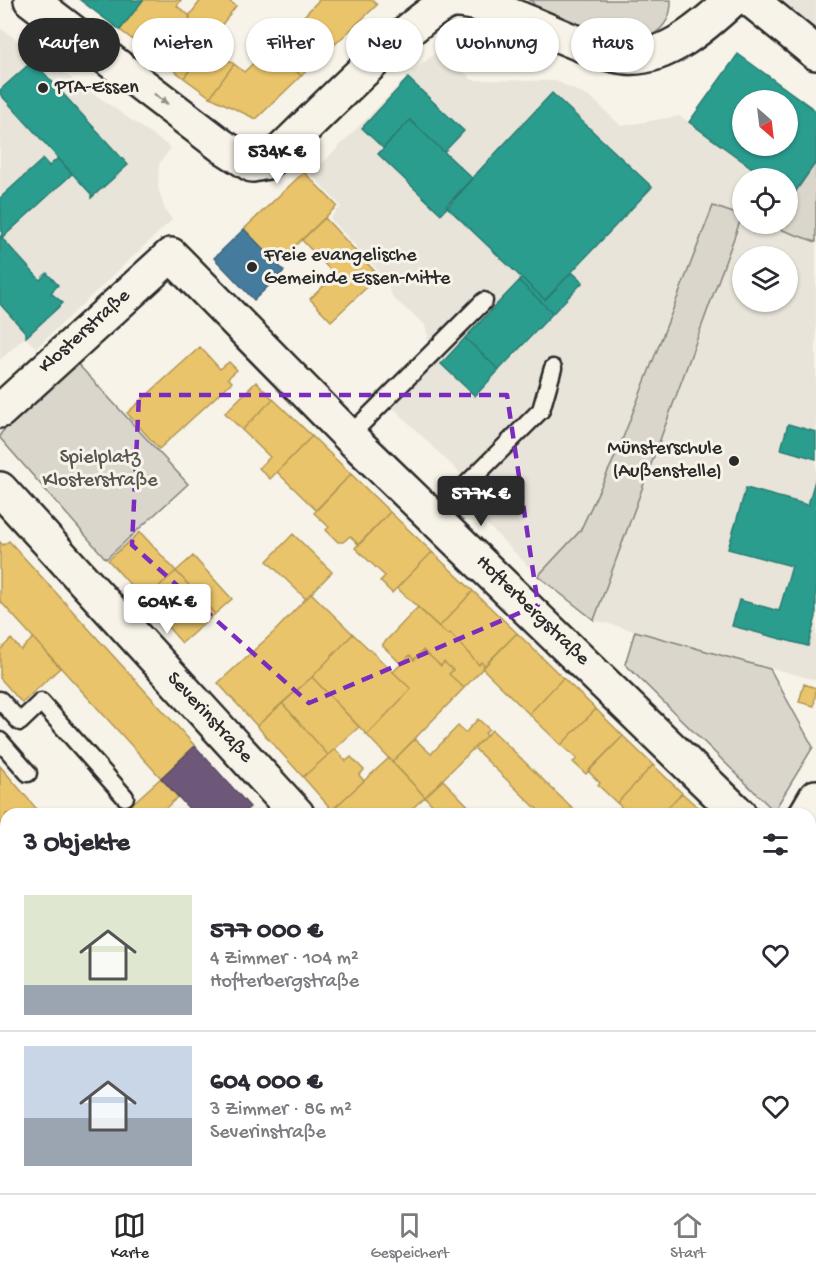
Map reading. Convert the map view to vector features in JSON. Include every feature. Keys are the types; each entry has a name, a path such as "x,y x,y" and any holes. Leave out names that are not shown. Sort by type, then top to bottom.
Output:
{"street":[{"path":"31,0 230,151 266,159 418,21 453,1 508,14 626,57 654,54 667,48 700,27 732,0"},
{"path":"751,0 816,53"},
{"name":"Klosterstraße","path":"0,411 171,255"},
{"name":"Hofterbergstraße","path":"171,255 349,436 734,808"},
{"name":"Severinstraße","path":"0,489 292,808"}],"lane":[{"path":"349,436 484,301"},
{"path":"434,517 541,410 553,368"},
{"path":"0,700 20,722 41,702 125,797"},
{"path":"0,741 28,773"}],"highlighted area":[{"path":"139,395 507,395 538,605 309,703 132,545"}],"shaded area":[{"path":"754,0 816,0 816,50"},
{"name":"PTA-Essen","path":"0,28 18,41 18,72 63,72 171,148 159,164 158,187 164,208 172,220 36,348 25,337 0,360"},
{"path":"435,54 435,72 465,72 472,80 556,81 593,99 621,126 679,116 689,122 738,54 787,90 732,90 732,156 798,156 798,98 816,111 816,162 798,188 798,168 732,168 732,213 713,207 619,448 580,531 538,576 464,501 475,488 380,395 427,349 428,335 424,324 393,298 383,276 330,218 341,206 311,175 412,72 423,72 423,63"},
{"path":"734,234 793,234 816,242 816,680 594,620"}],"green space":[{"path":"529,0 671,0 666,21 654,33 654,18 571,18 571,24 534,8 533,2"},
{"path":"816,162 816,242 794,234 798,234 798,188"},
{"path":"713,206 732,213 732,234 735,234 594,620 538,576 580,531 619,448"},
{"name":"Spielplatz Klosterstraße","path":"76,362 188,484 106,559 0,438 1,433"},
{"path":"635,631 770,669 813,747 776,808 771,808 625,664"}],"building: Wohnen":[{"path":"143,0 181,0 177,6 190,16 190,18 132,18 132,39 120,30"},
{"path":"201,0 228,0 236,6 227,18 189,18"},
{"path":"319,0 372,0 377,5 363,18 346,18 346,34 334,45 334,18 302,18"},
{"path":"234,64 244,72 246,70 246,72 297,72 301,76 256,119 210,97 228,72 234,72"},
{"path":"176,72 188,72 184,78"},
{"path":"188,72 228,72 210,97 184,78"},
{"path":"304,172 337,206 277,263 244,229"},
{"path":"325,218 379,276 331,321 310,299 335,275 302,240"},
{"path":"200,347 220,369 229,362 237,370 228,378 232,382 159,449 127,413"},
{"path":"256,382 273,399 242,430 225,413"},
{"path":"273,399 312,436 270,479 259,468 270,457 242,430"},
{"path":"312,436 351,474 316,510 277,472"},
{"path":"351,474 390,512 359,545 350,536 343,542 338,542 326,530 329,527 314,513"},
{"path":"390,512 432,552 392,593 380,581 385,576 355,548"},
{"path":"140,532 176,571 144,600 108,560"},
{"path":"293,534 332,572 306,599 267,561"},
{"path":"9,541 195,746 161,778 0,601 0,542 3,545"},
{"path":"432,552 473,591 439,627 397,588"},
{"path":"193,556 232,599 215,614 176,571"},
{"path":"176,571 215,614 182,643 144,600"},
{"path":"473,591 517,633 485,666 481,662 479,665 450,633 448,635 439,627"},
{"path":"311,593 353,634 312,677 257,726 218,683 274,632"},
{"path":"418,607 448,635 450,633 479,665 481,662 485,666 464,688 449,674 453,670 444,662 441,666 423,650 414,660 410,655 401,664 382,645"},
{"path":"517,633 563,678 529,714 482,668"},
{"path":"353,634 411,689 367,735 312,677"},
{"path":"33,638 60,668 22,703 0,678 0,650 11,639 21,650"},
{"path":"423,650 441,666 444,662 453,670 449,674 464,688 392,762 367,735 411,689 393,672 410,655 414,660"},
{"path":"312,677 359,727 328,755 282,703"},
{"path":"563,678 596,709 561,745 529,714"},
{"path":"804,684 816,688 814,706 799,702"},
{"path":"282,703 328,755 303,777 257,726"},
{"path":"596,709 623,736 586,774 573,762 577,759 561,745"},
{"path":"478,719 489,729 485,733 487,735 425,797 392,762 415,739 431,754 458,726 465,733"},
{"path":"492,730 572,808 536,808 474,748"},
{"path":"623,736 653,765 617,803 598,785 600,783 588,771"},
{"path":"335,749 346,761 351,757 364,770 359,775 364,781 334,808 330,808 303,777"},
{"path":"389,758 425,797 413,808 334,808"},
{"path":"653,765 682,793 667,808 622,808 617,803"},
{"path":"0,766 36,808 0,808"},
{"path":"161,778 178,797 166,808 128,808"},
{"path":"443,780 470,808 435,808 425,797"},
{"path":"682,793 698,808 667,808"}],"building: Büros":[{"path":"195,746 250,807 188,808 161,778"}],"building: Schulen":[{"path":"80,0 143,0 120,30 120,18 104,18"},
{"path":"738,54 787,90 732,90 732,153 689,122"},
{"path":"20,72 43,72 128,165 91,198 91,194 0,94 0,90"},
{"path":"408,78 464,131 444,152 410,120 383,148 362,128"},
{"path":"552,93 652,187 545,300 446,206"},
{"path":"798,98 816,111 816,162 798,187 798,168 752,168 736,156 798,156"},
{"path":"410,120 473,179 441,214 378,154"},
{"path":"58,158 72,174 2,238 0,198 43,159 49,166"},
{"path":"0,236 40,280 47,273 58,285 51,293 63,303 26,337 26,333 0,304"},
{"path":"572,272 583,282 553,313 519,281 522,278 545,300"},
{"path":"519,281 553,313 499,370 465,338"},
{"path":"465,338 499,370 475,396 441,364"},
{"path":"788,424 816,432 816,459 781,449"},
{"path":"816,477 816,617 808,646 732,626 739,600 779,611 792,566 728,549 746,488 808,505"}],"building: Öffentlich":[{"name":"Freie evangelische Gemeinde Essen-Mitte","path":"244,229 284,271 254,300 214,258"}],"place":[{"name":"PTA-Essen","path":"43,88"},
{"name":"Freie evangelische Gemeinde Essen-Mitte","path":"252,267"},
{"name":"Münsterschule (Außenstelle)","path":"734,461"}]}
